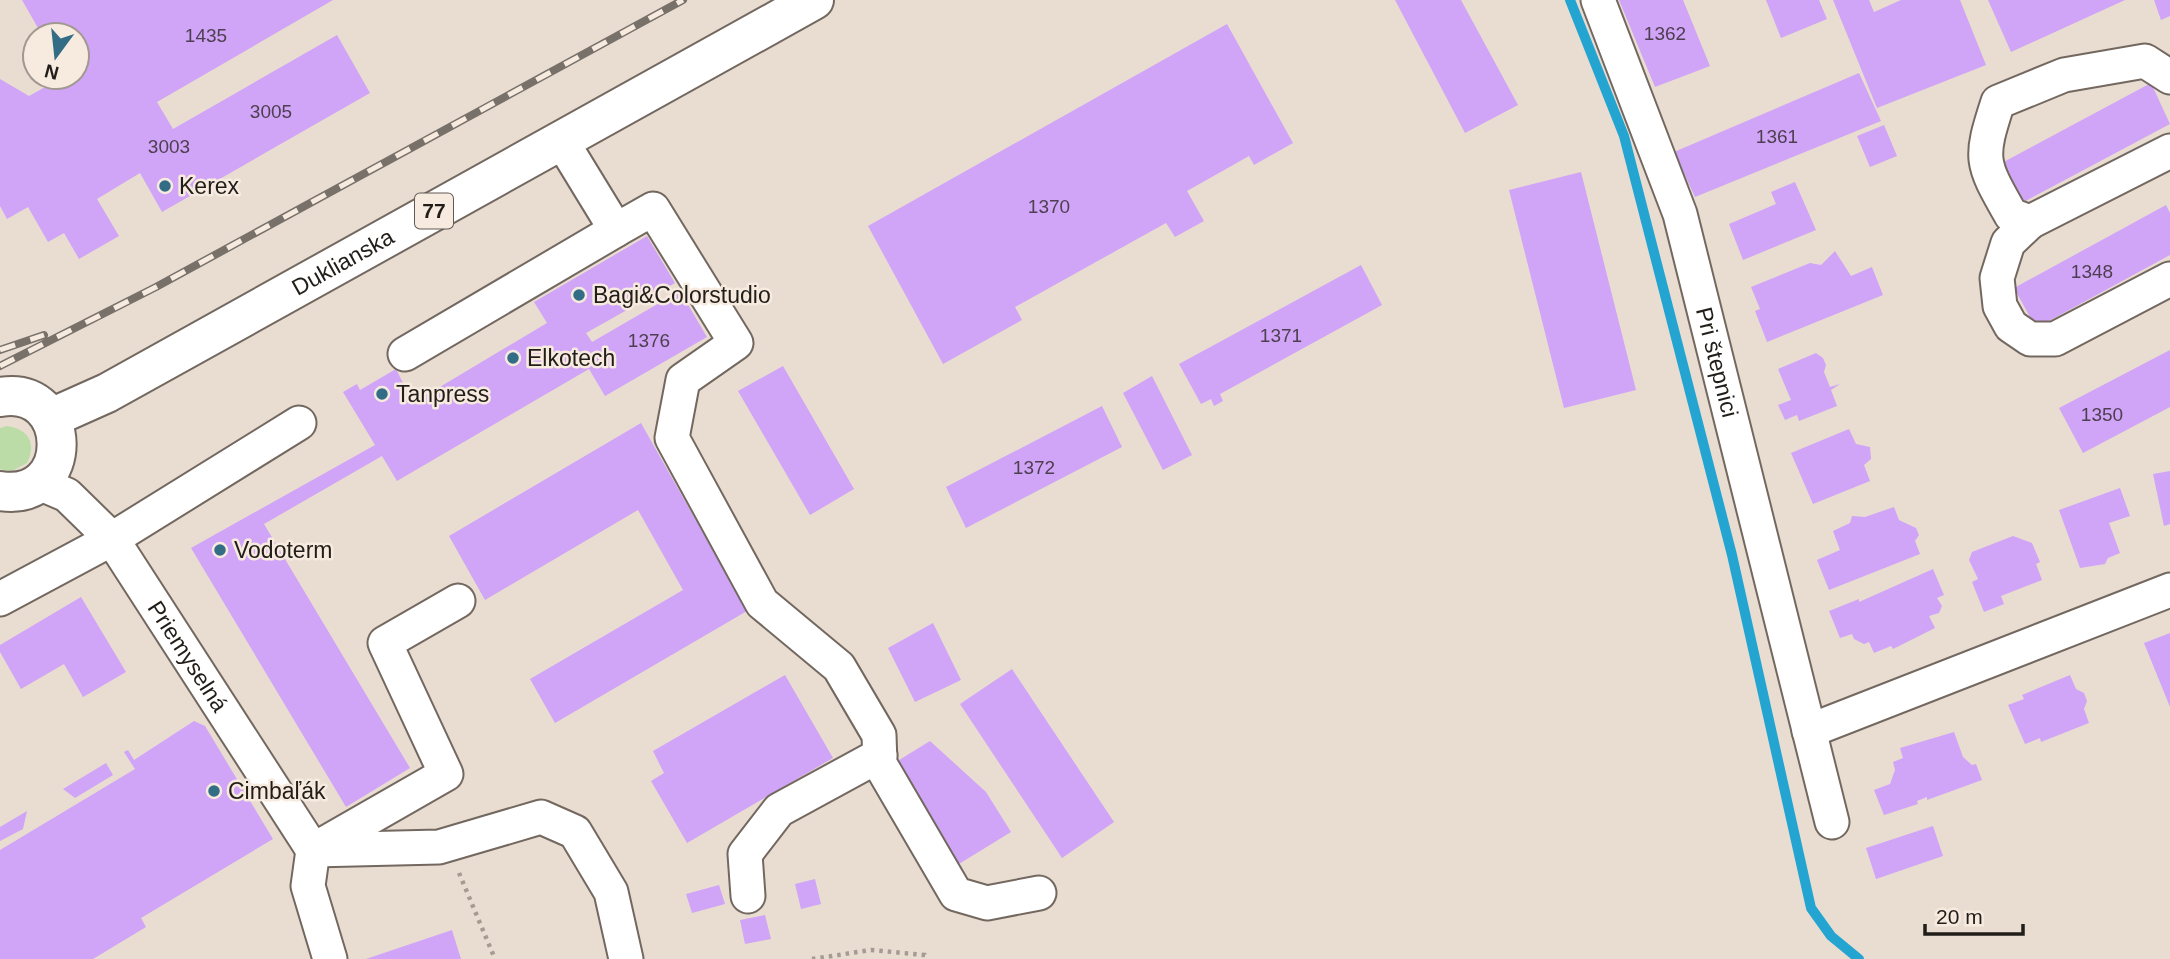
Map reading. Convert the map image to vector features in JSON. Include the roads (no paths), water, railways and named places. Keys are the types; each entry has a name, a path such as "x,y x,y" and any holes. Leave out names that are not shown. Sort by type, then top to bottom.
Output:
{"main road":[{"name":"Duklianska","path":"51,418 107,393 814,0"},
{"path":"0,397 25,398 39,406 51,418 57,435 58,453 51,469 39,483 25,490 0,491"}],"street":[{"name":"Pri štepnici","path":"1598,0 1680,214 1832,822"},
{"path":"2030,222 2011,215 1989,177 1983,146 1998,102 2064,75 2145,61 2170,77"},
{"path":"561,141 616,230"},
{"path":"2170,151 2030,222 2008,243 1997,278 2000,306 2011,326 2030,339 2055,339 2170,279"},
{"path":"405,354 653,209 736,343 683,380 672,438 762,603 839,667 879,735 880,764 956,894 987,903 1039,893"},
{"path":"0,599 112,539 299,423"},
{"name":"Priemyselná","path":"39,483 67,495 112,539 313,850"},
{"path":"1809,732 2170,590"},
{"path":"313,850 446,774 385,643 458,601"},
{"path":"748,896 745,854 779,810 880,755"},
{"path":"313,850 439,847 541,817 575,832 611,892 626,959"},
{"path":"313,850 308,886 330,959"}],"waterway":[{"path":"1570,0 1624,136 1732,555 1811,908 1831,936 1859,959"}],"railway":[{"path":"0,366 156,287 683,0"},
{"path":"0,350 44,335"}],"place":[{"name":"Kerex","path":"165,186"},
{"name":"Bagi&Colorstudio","path":"579,295"},
{"name":"Elkotech","path":"513,358"},
{"name":"Tanpress","path":"382,394"},
{"name":"Vodoterm","path":"220,550"},
{"name":"Cimbaľák","path":"214,791"}]}
